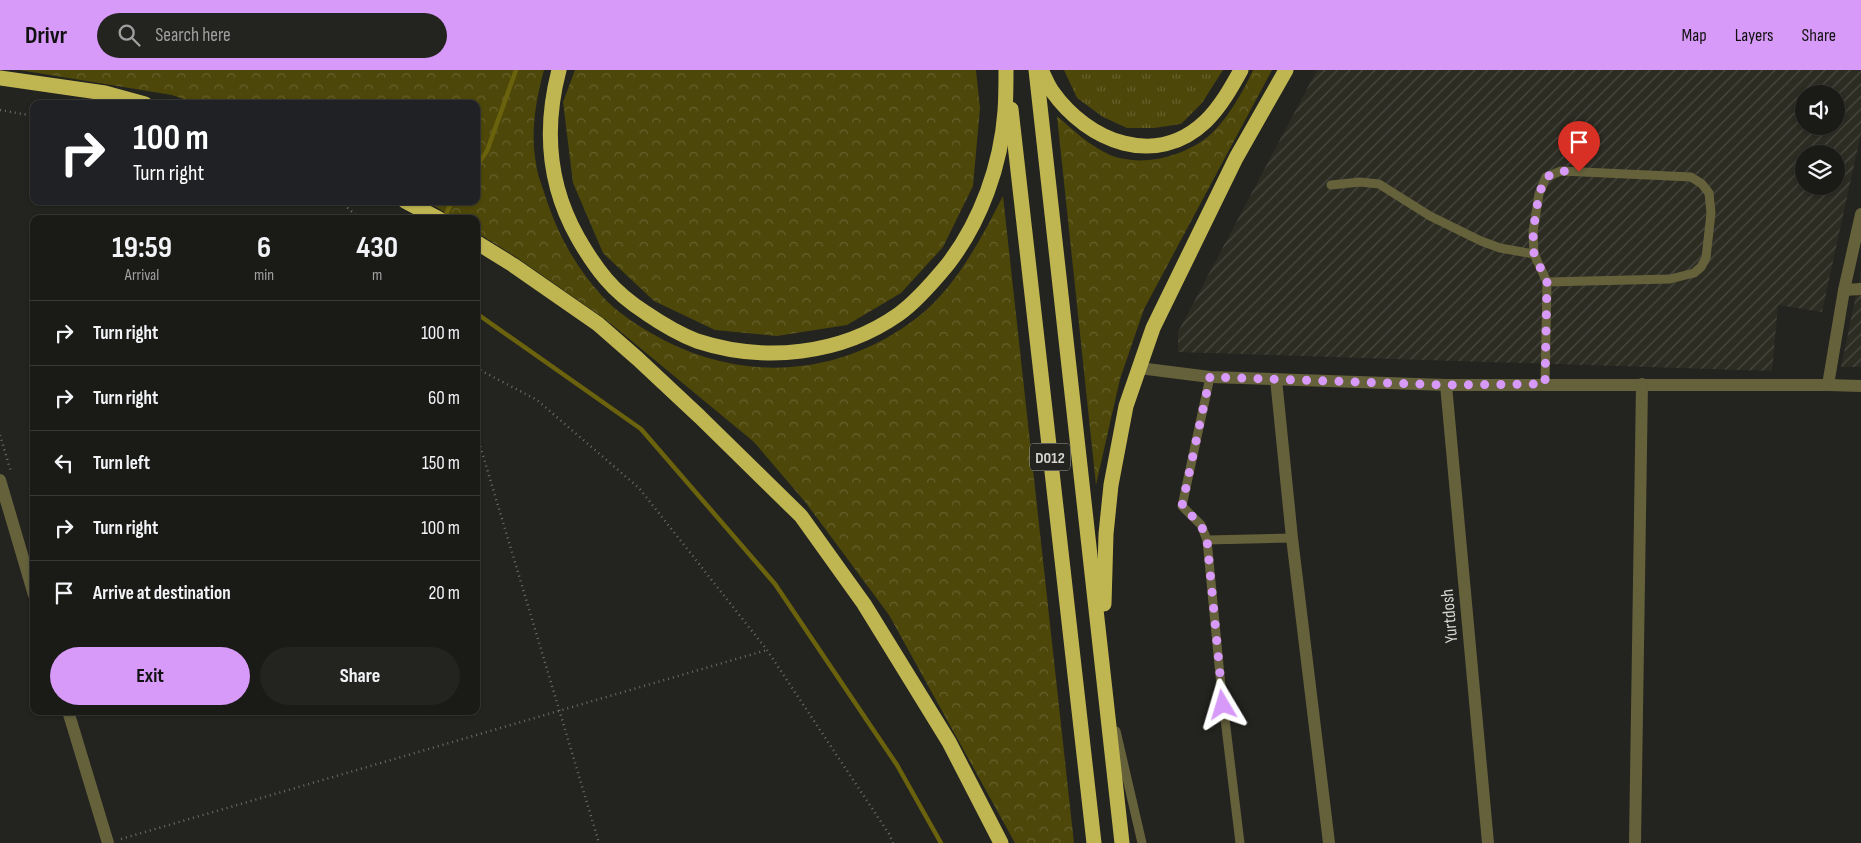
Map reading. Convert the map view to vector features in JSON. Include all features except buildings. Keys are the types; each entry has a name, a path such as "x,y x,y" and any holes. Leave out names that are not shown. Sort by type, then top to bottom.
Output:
{"highway":[{"path":"559,70 552,94 549,126 551,158 558,191 569,222 606,280 634,305 664,325 696,340 729,349 764,353 801,352 837,344 870,330 899,314 925,290 948,264 967,236 983,205 992,175 1001,144 1005,112 1006,70"},
{"name":"D012","path":"1006,70 1094,843"},
{"name":"D012","path":"1036,70 1122,843"},
{"path":"1041,70 1051,90 1075,117 1090,129 1120,143 1154,146 1173,141 1190,133 1206,121 1218,107 1241,70"},
{"path":"1104,680 1104,576 1110,485 1126,406 1153,328 1191,248 1236,158 1286,70"},
{"path":"0,78 105,93 130,100"},
{"path":"412,205 431,215"},
{"path":"480,244 598,324 700,416 800,516 864,604 894,651 949,742 1001,843"}],"street":[{"path":"1828,385 1844,290 1861,214"},
{"path":"1844,290 1861,289"},
{"path":"1139,368 1210,377 1446,385 1861,386"},
{"path":"1276,379 1292,538 1329,843"},
{"path":"1635,843 1642,384"},
{"name":"Yurtdosh","path":"1446,385 1488,843"},
{"path":"0,480 30,581"},
{"path":"69,715 108,843"}],"lane":[{"path":"1545,384 1547,282 1534,254 1533,232 1539,194 1546,177 1561,171 1691,176 1702,184 1709,193 1711,213 1706,258 1694,273 1670,278 1547,282"},
{"path":"1331,185 1360,182 1379,184 1430,216 1481,241 1500,248 1534,254"},
{"path":"1210,377 1182,506 1201,525 1207,540 1221,686 1240,843"},
{"path":"1207,540 1292,538"},
{"path":"1104,680 1142,843"}],"path":[{"path":"0,110 30,115"},
{"path":"344,205 356,215"},
{"path":"480,370 537,400 638,488 767,650 889,834 893,843"},
{"path":"480,445 599,843"},
{"path":"121,839 559,709 767,650"}],"shaded area":[{"path":"1317,70 1861,70 1861,133 1822,312 1778,305 1772,371 1178,352 1178,332"},
{"path":"1861,271 1861,367 1841,367"}],"green space":[{"path":"19,70 544,70 536,104 534,151 540,182 554,221 575,261 603,297 632,321 651,333 684,349 718,361 753,367 788,367 822,363 856,352 888,337 919,316 945,291 956,276 977,244 1003,196 1074,843 1015,843 889,615 806,503 754,442 605,319 516,257 480,234 480,215 449,215 433,205 480,205 480,100 186,100 172,95"},
{"path":"575,70 976,70 980,108 973,186 943,247 901,293 847,325 777,336 715,330 654,301 603,253 573,183 563,102"},
{"path":"1064,70 1223,70 1202,103 1181,124 1154,128 1127,128 1103,117 1077,98"},
{"path":"1253,70 1272,70 1144,309 1120,379 1096,485 1057,116 1089,142 1110,155 1134,160 1159,159 1195,146 1212,133 1233,107"}],"waterway":[{"path":"480,161 487,151 516,70"},
{"path":"446,215 450,205"},
{"path":"480,316 641,429 775,584 897,765 941,843"}],"route":[{"path":"1223,705 1207,540 1201,525 1182,506 1210,377 1446,385 1545,384 1547,282 1534,254 1533,232 1539,194 1546,177 1561,171 1579,172"}]}
